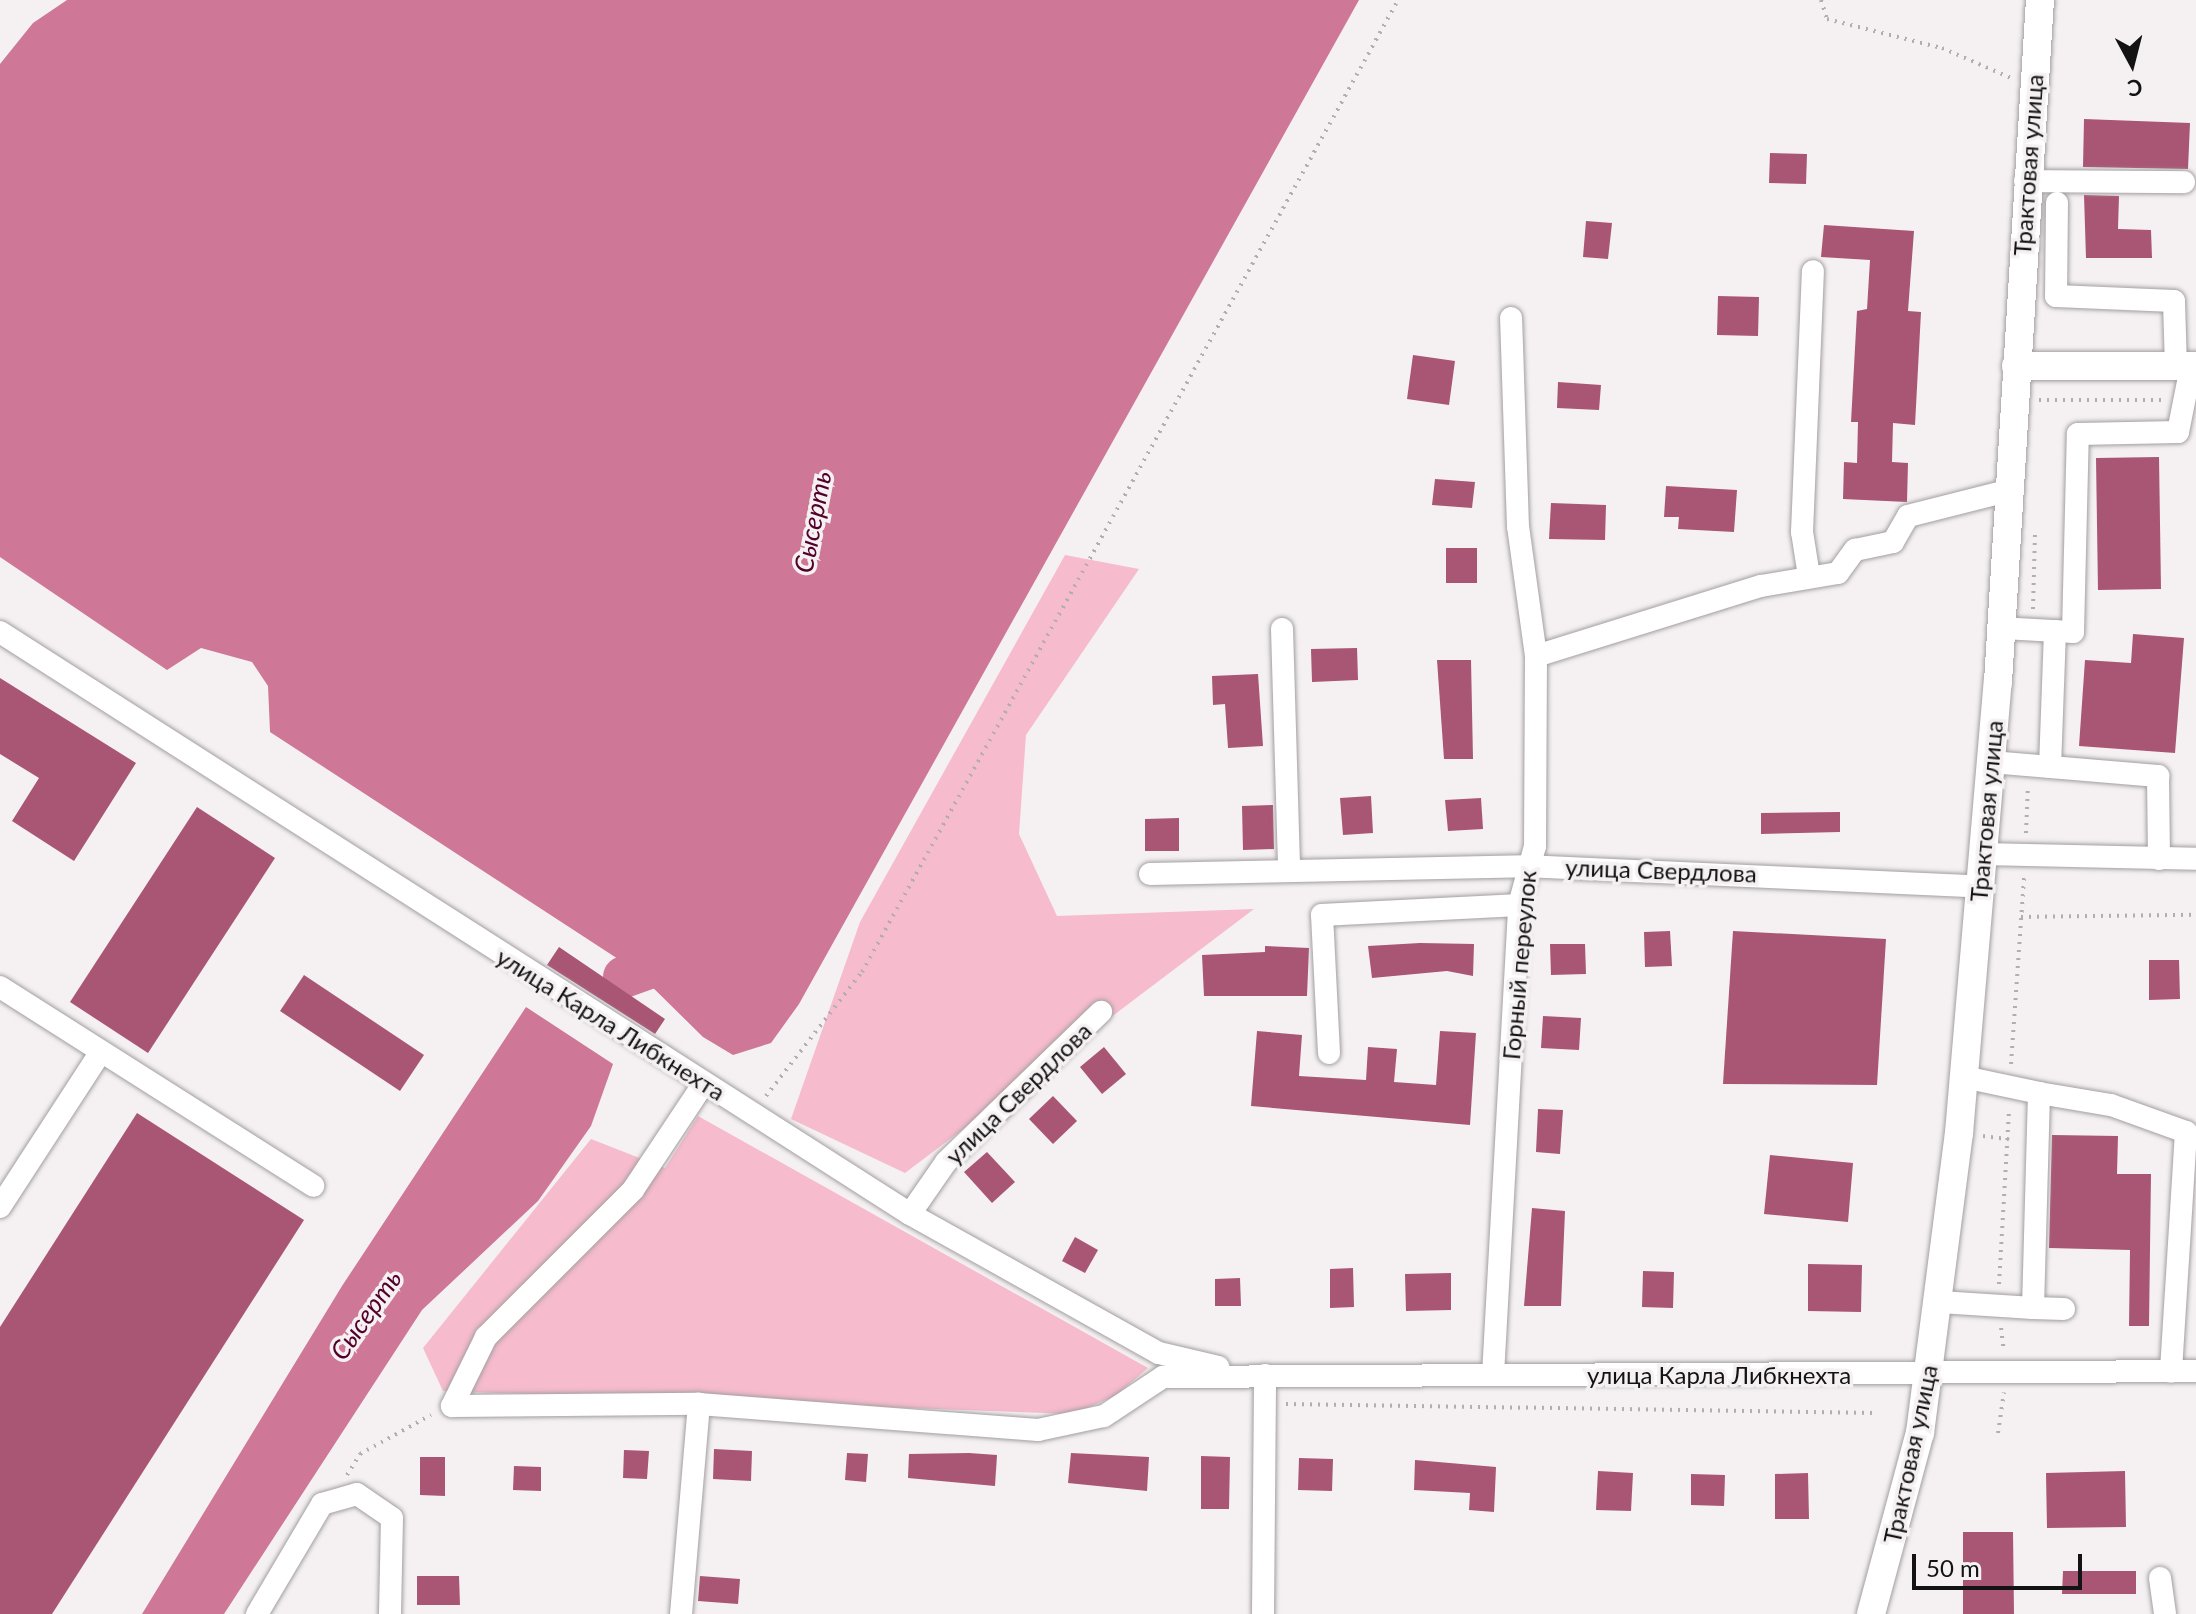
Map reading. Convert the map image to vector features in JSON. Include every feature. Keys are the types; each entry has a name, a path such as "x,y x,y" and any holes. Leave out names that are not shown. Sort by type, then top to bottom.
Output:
{"main road":[{"name":"Трактовая улица","path":"1876,1611 1928,1376 1940,1302 1964,1077 2011,490 2028,366 2025,181 2040,0"},
{"path":"2028,366 2188,367"}],"street":[{"path":"2025,181 2184,182"},
{"path":"2001,628 2073,632 2078,434 2178,432 2184,400 2188,367 2174,301 2056,296 2057,203"},
{"path":"1809,576 1802,532 1813,271"},
{"name":"Горный переулок","path":"1493,1375 1519,905 1525,866 1535,846 1536,656 1518,527 1511,318"},
{"path":"1536,656 1809,576 1838,573 1855,550 1893,542 1908,516 2011,490"},
{"path":"1282,629 1289,869"},
{"path":"2039,766 2055,631"},
{"name":"улица Карла Либкнехта","path":"0,632 910,1214 1159,1353 1242,1373"},
{"path":"1990,762 2158,776 2159,859"},
{"path":"1982,854 2026,859 2196,859"},
{"name":"улица Свердлова","path":"1150,874 1525,866 1979,887"},
{"path":"1329,1053 1322,915 1519,905"},
{"path":"0,987 313,1186"},
{"name":"улица Свердлова","path":"910,1214 946,1162 1101,1012"},
{"path":"0,1207 100,1053"},
{"path":"1964,1077 2010,1082 2039,1093 2111,1105 2186,1132 2171,1372"},
{"path":"452,1406 486,1337 633,1190 704,1083"},
{"path":"2033,1308 2039,1093"},
{"path":"1940,1302 1998,1308 2064,1309"},
{"name":"улица Карла Либкнехта","path":"452,1406 699,1404 1038,1430 1104,1416 1163,1377 1242,1373 1928,1376 2196,1371"},
{"path":"1263,1614 1265,1375"},
{"path":"681,1614 699,1404"},
{"path":"257,1614 322,1504 350,1494 392,1518 390,1614"},
{"path":"2160,1578 2165,1614"}],"path":[{"path":"752,1114 862,972 1398,0"},
{"path":"1821,0 1827,19 1942,48 2033,91"},
{"path":"2028,366 2039,400 2038,416"},
{"path":"2039,400 2184,400"},
{"path":"2032,630 2035,523"},
{"path":"1998,1433 2007,1374 1998,1308 2010,1082 2026,859 2039,766"},
{"path":"2021,917 2196,915"},
{"path":"1265,1403 1876,1413"},
{"path":"350,1494 360,1454 452,1406"}],"shaded area":[{"path":"1065,555 1139,569 1026,735 1019,834 1057,916 1254,909 905,1173 791,1119 860,922"},
{"path":"698,1116 1148,1368 1115,1396 1073,1414 443,1391 423,1348 591,1139 665,1168"}],"water":[{"path":"67,0 1359,0 799,1004 771,1043 733,1055 703,1037 635,970 270,732 268,686 252,662 201,648 167,670 0,557 0,64 33,23"},
{"path":"526,1007 613,1064 591,1126 538,1201 422,1310 224,1614 142,1614 342,1286"}],"building":[{"path":"2084,119 2190,123 2188,169 2083,167"},
{"path":"1770,153 1807,154 1806,184 1769,183"},
{"path":"2084,195 2119,196 2118,229 2151,230 2152,258 2086,258"},
{"path":"1586,221 1612,223 1608,259 1583,257"},
{"path":"1824,225 1914,231 1908,311 1921,312 1915,425 1893,423 1892,462 1908,463 1907,502 1843,499 1844,462 1857,463 1858,422 1851,422 1857,311 1867,309 1870,260 1821,257"},
{"path":"1718,296 1759,297 1758,336 1717,335"},
{"path":"1413,355 1455,361 1449,405 1407,399"},
{"path":"1558,382 1601,385 1599,410 1557,408"},
{"path":"2159,457 2161,589 2098,590 2096,458"},
{"path":"1435,479 1475,482 1472,508 1432,505"},
{"path":"1666,486 1737,490 1734,532 1678,529 1679,517 1664,517"},
{"path":"1551,503 1606,505 1605,540 1549,539"},
{"path":"1446,548 1477,548 1477,583 1446,583"},
{"path":"2133,634 2184,638 2175,753 2079,746 2085,660 2131,663"},
{"path":"1357,648 1358,680 1312,682 1311,649"},
{"path":"1437,660 1471,660 1473,759 1444,759"},
{"path":"1258,674 1263,746 1228,748 1225,704 1213,705 1212,676"},
{"path":"0,678 136,763 74,861 12,821 39,778 0,754"},
{"path":"1371,796 1373,833 1343,835 1340,798"},
{"path":"1481,798 1483,829 1448,831 1445,800"},
{"path":"1273,805 1274,849 1243,850 1242,806"},
{"path":"197,807 275,858 148,1053 70,1002"},
{"path":"1840,812 1840,832 1761,834 1761,813"},
{"path":"1179,818 1179,851 1145,851 1145,819"},
{"path":"1670,931 1672,966 1645,967 1644,932"},
{"path":"1733,931 1886,939 1877,1085 1723,1084"},
{"path":"1474,944 1473,976 1447,971 1372,978 1368,946"},
{"path":"1550,944 1585,944 1586,974 1551,975"},
{"path":"1265,946 1309,948 1307,996 1204,996 1202,955 1265,952"},
{"path":"559,947 665,1019 655,1034 547,965"},
{"path":"2149,960 2179,960 2180,999 2149,1000"},
{"path":"304,975 424,1055 400,1091 280,1011"},
{"path":"1543,1016 1581,1018 1579,1050 1541,1048"},
{"path":"1257,1031 1302,1035 1299,1076 1366,1080 1368,1047 1397,1049 1394,1082 1436,1085 1440,1031 1476,1033 1470,1125 1251,1106"},
{"path":"1104,1047 1126,1074 1102,1094 1080,1067"},
{"path":"1053,1096 1077,1121 1053,1144 1029,1119"},
{"path":"1538,1109 1563,1110 1560,1154 1536,1152"},
{"path":"137,1113 304,1220 52,1614 0,1614 0,1327"},
{"path":"2052,1135 2118,1136 2117,1174 2151,1174 2149,1326 2129,1326 2130,1250 2049,1248"},
{"path":"987,1152 1015,1182 992,1203 964,1172"},
{"path":"1770,1155 1853,1163 1848,1222 1764,1214"},
{"path":"1532,1208 1565,1211 1561,1306 1524,1306"},
{"path":"1075,1237 1098,1250 1085,1273 1062,1261"},
{"path":"1808,1264 1862,1265 1861,1312 1808,1311"},
{"path":"1353,1268 1354,1307 1330,1308 1330,1269"},
{"path":"1643,1271 1674,1272 1673,1308 1642,1307"},
{"path":"1451,1273 1451,1310 1406,1311 1405,1274"},
{"path":"1240,1278 1241,1306 1215,1306 1215,1279"},
{"path":"714,1449 752,1451 751,1481 713,1479"},
{"path":"624,1450 649,1451 647,1479 623,1478"},
{"path":"847,1453 868,1454 866,1482 845,1480"},
{"path":"1071,1453 1149,1457 1147,1491 1068,1483"},
{"path":"909,1454 997,1455 995,1486 908,1478"},
{"path":"1201,1456 1230,1457 1229,1509 1201,1509"},
{"path":"420,1457 445,1457 445,1496 420,1495"},
{"path":"1299,1458 1333,1459 1332,1491 1298,1490"},
{"path":"1415,1460 1496,1467 1494,1512 1469,1510 1470,1493 1414,1490"},
{"path":"514,1466 541,1467 541,1491 513,1490"},
{"path":"1598,1471 1633,1473 1631,1511 1596,1510"},
{"path":"2125,1471 2126,1527 2047,1528 2046,1473"},
{"path":"1808,1473 1809,1519 1775,1519 1775,1474"},
{"path":"1691,1474 1725,1475 1724,1506 1691,1505"},
{"path":"1963,1532 2013,1532 2014,1614 1963,1614"},
{"path":"2063,1571 2136,1571 2136,1594 2062,1594"},
{"path":"417,1576 459,1576 460,1605 417,1605"},
{"path":"700,1576 740,1579 738,1604 698,1601"}],"waterway":[{"name":"Сысерть","path":"624,977 691,953"}]}
